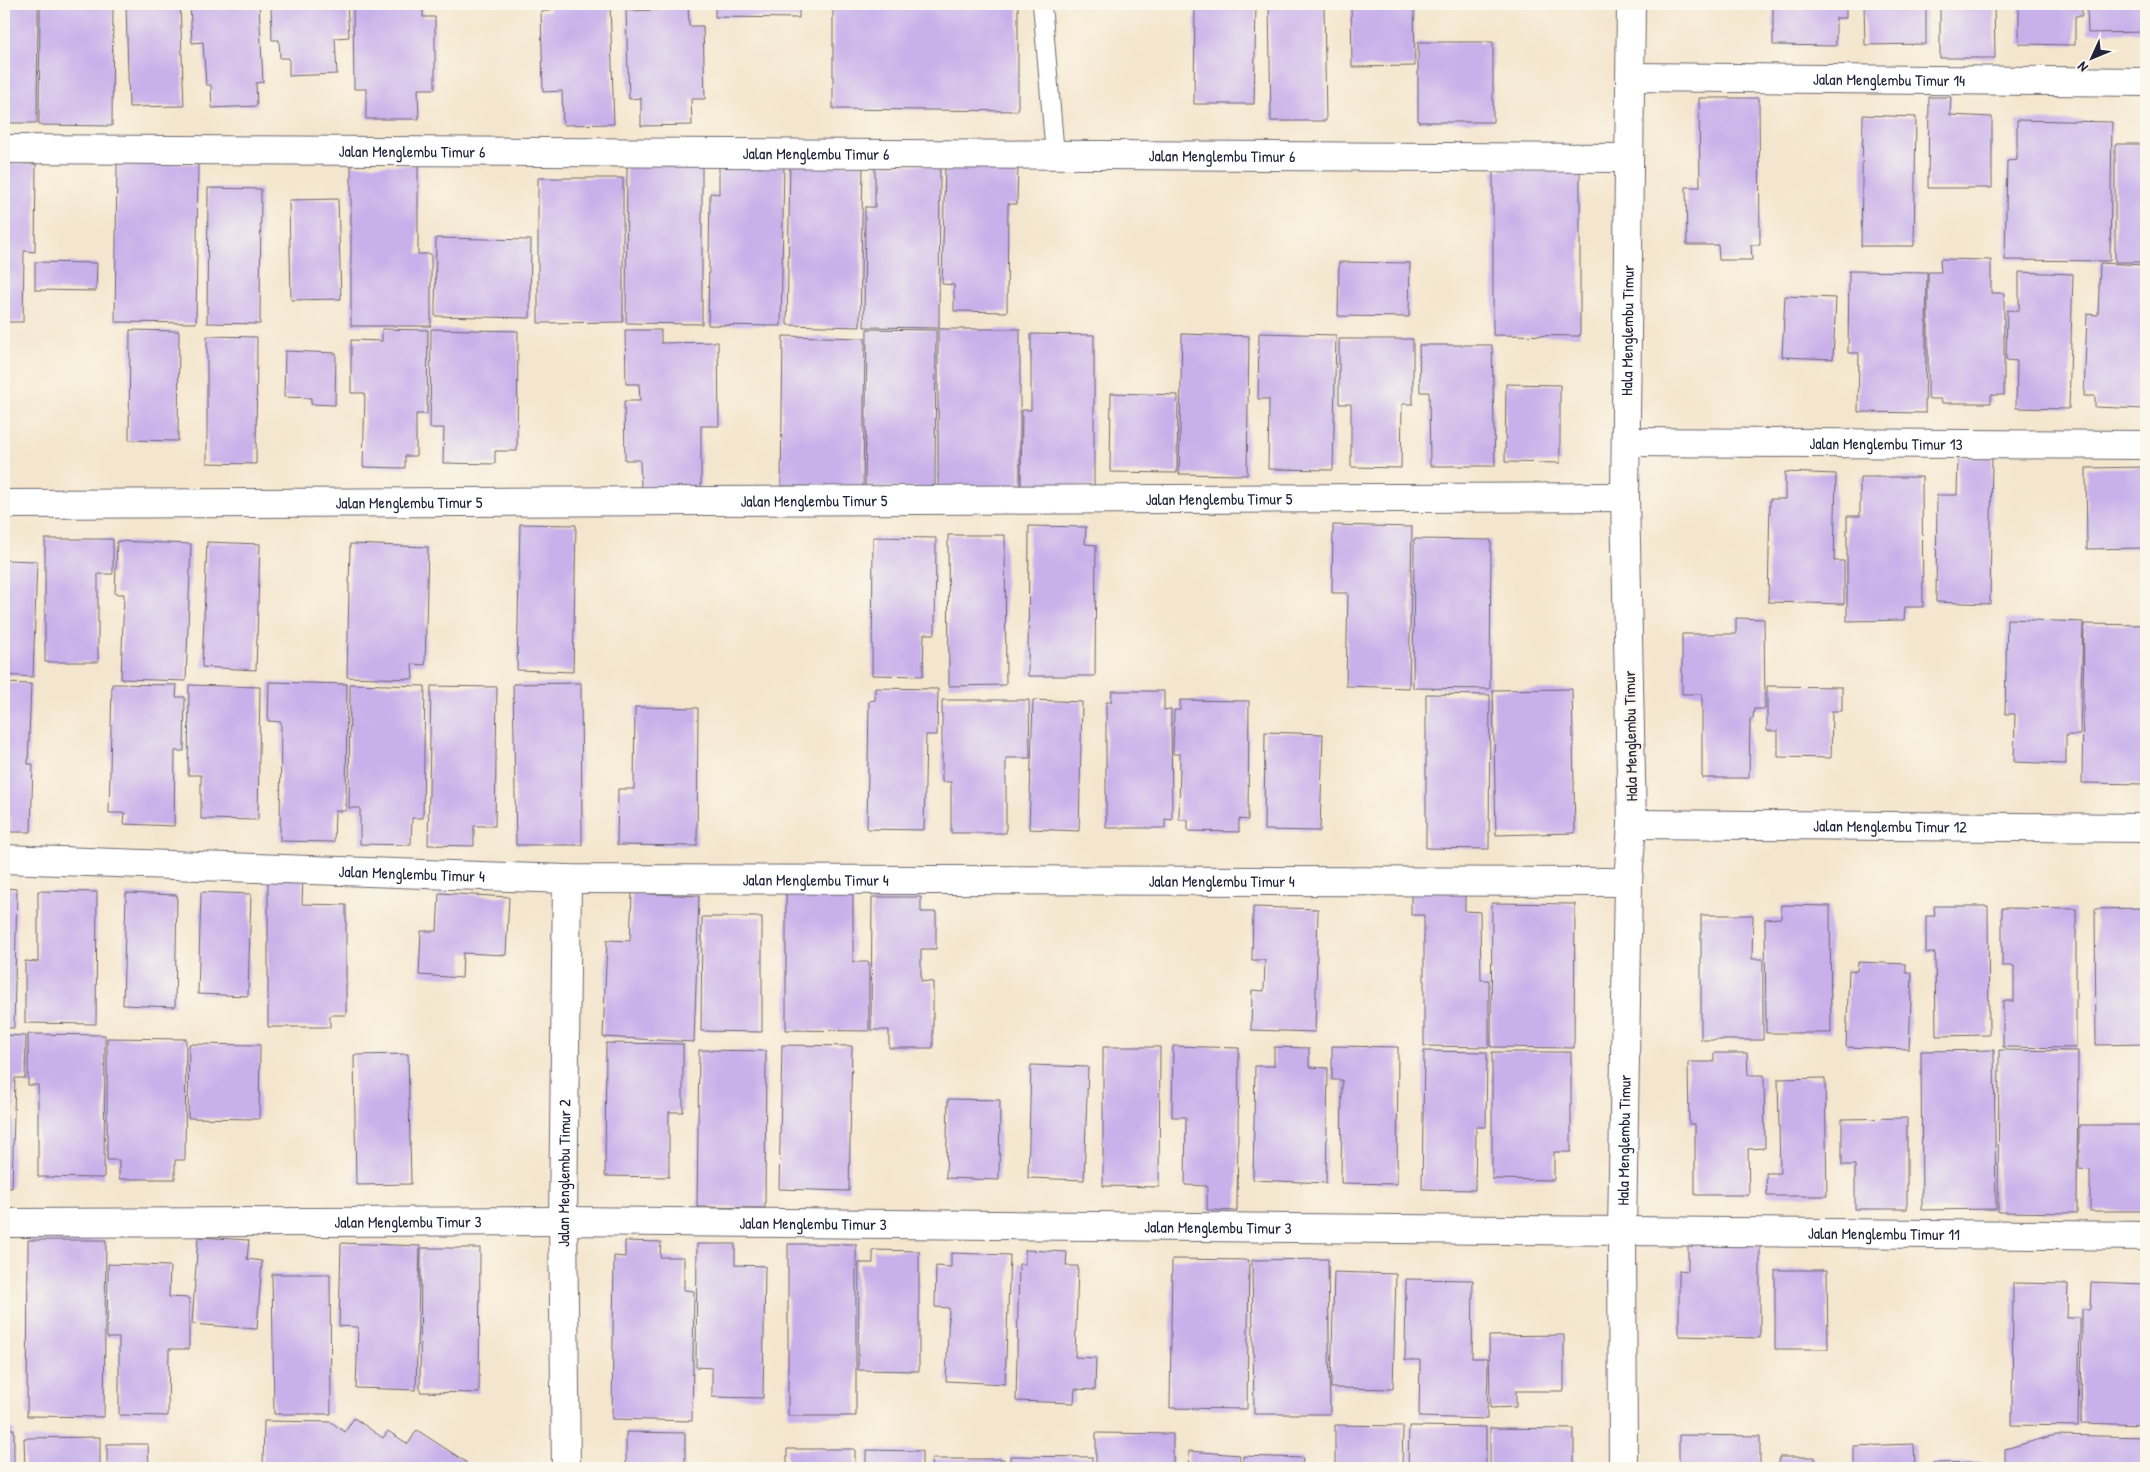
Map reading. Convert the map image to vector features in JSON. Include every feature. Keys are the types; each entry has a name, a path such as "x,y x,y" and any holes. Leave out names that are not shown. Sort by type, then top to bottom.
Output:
{"street":[{"name":"Hala Menglembu Timur","path":"1623,1468 1622,1231 1628,882 1632,824 1626,497 1631,4"},
{"name":"Jalan Menglembu Timur 14","path":"1630,77 2146,82"},
{"name":"Jalan Menglembu Timur 6","path":"4,149 1628,158"},
{"name":"Jalan Menglembu Timur 13","path":"1626,442 2146,445"},
{"name":"Jalan Menglembu Timur 5","path":"4,504 1626,497"},
{"name":"Jalan Menglembu Timur 12","path":"1632,824 2146,828"},
{"name":"Jalan Menglembu Timur 4","path":"4,859 567,879 1628,882"},
{"name":"Jalan Menglembu Timur 2","path":"566,1468 563,1221 567,879"},
{"name":"Jalan Menglembu Timur 3","path":"4,1223 563,1221 1622,1231"},
{"name":"Jalan Menglembu Timur 11","path":"1622,1231 2146,1236"}],"lane":[{"path":"1042,4 1055,155"}],"building":[{"path":"4,4 38,4 37,123 4,123"},
{"path":"40,4 113,4 112,126 39,125"},
{"path":"126,4 180,4 184,106 129,107"},
{"path":"190,4 259,4 263,82 256,83 257,106 212,108 211,85 206,85 203,42 192,43"},
{"path":"271,4 347,4 349,37 335,38 337,74 289,76 289,58 280,58 279,40 272,40"},
{"path":"353,4 423,4 423,17 435,17 435,89 418,89 419,119 366,119 366,89 354,89"},
{"path":"550,4 610,4 614,124 563,125 562,91 543,92 541,11 550,11"},
{"path":"660,4 688,4 689,26 703,26 705,99 691,99 692,125 641,126 641,98 629,99 626,11 660,10"},
{"path":"715,4 799,4 799,18 715,17"},
{"path":"833,4 1018,4 1018,111 833,109"},
{"path":"1195,4 1256,4 1254,104 1194,104"},
{"path":"1269,4 1324,4 1326,121 1271,121"},
{"path":"1351,4 1414,4 1415,66 1352,67"},
{"path":"1773,4 1846,4 1846,18 1836,18 1836,46 1773,45"},
{"path":"1864,4 1926,4 1926,44 1865,45"},
{"path":"1940,4 1994,4 1995,58 1940,58"},
{"path":"2019,4 2082,4 2082,16 2075,16 2075,45 2019,44"},
{"path":"2087,4 2146,4 2146,32 2088,33"},
{"path":"1418,42 1493,42 1493,122 1418,122"},
{"path":"1929,97 1951,97 1950,115 1992,117 1992,188 1928,188"},
{"path":"1699,98 1759,98 1760,245 1751,245 1752,260 1719,260 1718,245 1687,245 1686,187 1700,187"},
{"path":"1863,115 1916,117 1914,246 1861,246"},
{"path":"2017,120 2112,122 2110,261 2005,260 2007,161 2017,160"},
{"path":"2115,144 2146,144 2146,262 2115,262"},
{"path":"790,162 863,164 860,327 787,325"},
{"path":"4,163 36,164 35,252 24,251 23,322 4,322"},
{"path":"117,163 198,164 196,323 115,322"},
{"path":"719,163 784,165 781,326 708,325 710,193 719,194"},
{"path":"945,163 1018,165 1017,204 1008,204 1007,312 954,311 954,285 942,284"},
{"path":"627,164 702,164 702,324 626,323"},
{"path":"875,164 940,165 939,328 864,327 865,207 875,207"},
{"path":"351,165 418,165 418,254 431,254 431,326 351,326"},
{"path":"1493,170 1580,171 1580,336 1493,335"},
{"path":"538,178 623,178 623,322 538,323"},
{"path":"208,188 261,189 260,324 207,323"},
{"path":"338,199 341,299 291,300 289,200"},
{"path":"436,238 531,240 530,318 435,316"},
{"path":"1940,259 1991,260 1991,293 2004,293 2004,395 1991,395 1991,403 1942,403 1941,399 1928,399 1928,272 1941,272"},
{"path":"35,262 97,263 96,291 35,290"},
{"path":"1339,262 1410,263 1409,317 1338,316"},
{"path":"2100,263 2146,265 2144,409 2095,407 2095,396 2084,396 2087,314 2098,315"},
{"path":"1849,271 1927,272 1925,413 1858,412 1859,353 1848,353"},
{"path":"2019,272 2073,274 2069,409 2016,408 2017,361 2006,360 2007,310 2019,311"},
{"path":"1785,296 1836,298 1833,359 1782,357"},
{"path":"382,329 428,330 427,414 416,414 416,456 405,456 405,468 363,467 365,393 351,393 351,340 382,341"},
{"path":"431,329 518,331 517,451 495,451 495,464 443,463 444,428 430,428"},
{"path":"867,329 936,330 935,488 865,487"},
{"path":"938,329 1020,329 1020,487 938,487"},
{"path":"130,330 179,331 178,441 129,440"},
{"path":"625,330 661,330 661,343 718,342 719,426 701,426 701,487 641,488 640,460 625,460 624,401 640,401 639,384 626,384"},
{"path":"1259,333 1336,335 1333,470 1268,469 1269,399 1258,399"},
{"path":"1031,334 1094,335 1094,486 1021,486 1022,410 1031,410"},
{"path":"1182,334 1249,336 1247,475 1179,474"},
{"path":"207,336 257,337 256,464 207,463"},
{"path":"783,336 865,338 863,487 781,486"},
{"path":"1339,339 1413,339 1413,404 1402,404 1401,468 1351,467 1351,404 1339,404"},
{"path":"1419,345 1492,345 1495,466 1430,466 1429,392 1420,392"},
{"path":"285,351 336,353 335,405 311,404 311,398 284,397"},
{"path":"1506,384 1560,385 1560,463 1505,462"},
{"path":"1111,393 1178,395 1177,473 1110,472"},
{"path":"1958,457 1992,457 1990,604 1936,602 1937,495 1957,495"},
{"path":"2146,467 2146,548 2087,549 2086,468"},
{"path":"1785,472 1836,474 1834,561 1844,561 1844,604 1768,602 1770,499 1785,499"},
{"path":"1860,477 1922,477 1923,607 1905,607 1904,620 1847,621 1847,516 1860,516"},
{"path":"520,524 576,525 573,672 517,670"},
{"path":"1333,525 1412,527 1409,688 1346,686 1348,593 1332,593"},
{"path":"1029,526 1086,527 1085,544 1096,545 1095,676 1028,676"},
{"path":"948,535 1005,535 1006,685 949,686"},
{"path":"873,537 936,538 935,634 924,634 923,676 872,675"},
{"path":"45,539 113,539 113,574 98,574 98,662 45,662"},
{"path":"1414,539 1491,540 1490,689 1413,688"},
{"path":"117,541 191,544 186,681 121,679 124,594 115,594"},
{"path":"207,542 260,544 256,670 202,667"},
{"path":"350,544 428,547 425,665 412,664 413,679 347,677"},
{"path":"4,560 37,561 33,677 4,675"},
{"path":"1736,618 1764,619 1765,709 1754,709 1753,719 1750,719 1749,778 1702,778 1702,694 1682,694 1682,634 1736,634"},
{"path":"2007,619 2083,622 2080,735 2066,735 2066,764 2014,762 2015,714 2005,714"},
{"path":"2084,624 2146,625 2146,784 2082,783"},
{"path":"269,682 347,684 346,811 335,811 334,842 280,841 281,722 268,721"},
{"path":"4,683 31,684 28,764 33,764 31,832 10,832 11,817 4,817"},
{"path":"581,683 582,845 516,845 513,684"},
{"path":"112,684 177,685 176,697 185,697 184,751 175,751 174,826 124,824 125,813 109,813"},
{"path":"350,684 425,686 423,818 412,818 411,845 360,844 360,808 349,808"},
{"path":"189,685 260,687 258,820 201,819 201,775 188,775"},
{"path":"431,686 497,687 495,826 474,826 474,846 428,845"},
{"path":"1767,686 1842,687 1842,711 1832,711 1831,758 1778,757 1778,731 1767,731"},
{"path":"875,688 938,689 937,735 926,735 924,830 867,829 869,701 875,700"},
{"path":"1572,689 1575,833 1496,835 1493,690"},
{"path":"1112,691 1164,691 1164,710 1171,709 1172,820 1165,819 1165,828 1106,828 1106,702 1111,702"},
{"path":"1426,694 1490,695 1489,849 1426,848"},
{"path":"942,700 1029,700 1030,758 1006,758 1006,833 951,833 951,782 942,782"},
{"path":"1033,700 1082,702 1079,831 1029,829"},
{"path":"1180,700 1249,701 1248,820 1239,819 1239,832 1188,831 1188,820 1179,820 1180,754 1173,754 1174,710 1180,710"},
{"path":"635,707 698,708 697,846 617,845 618,789 634,789"},
{"path":"1265,732 1323,734 1320,831 1264,830"},
{"path":"268,878 303,878 302,904 346,905 346,1015 330,1015 330,1027 268,1027"},
{"path":"1411,886 1465,886 1465,911 1480,912 1481,980 1489,980 1489,1047 1424,1046 1424,915 1411,915"},
{"path":"4,888 17,889 14,1028 4,1028"},
{"path":"38,891 97,892 96,1024 25,1023 25,961 38,962"},
{"path":"201,892 251,894 248,996 198,994"},
{"path":"126,893 177,895 175,1007 123,1005"},
{"path":"439,893 509,897 506,955 463,953 462,978 419,975 421,931 437,931"},
{"path":"632,893 699,896 694,1042 603,1037 607,940 630,941"},
{"path":"786,893 853,893 853,962 869,962 869,1031 786,1030"},
{"path":"872,897 921,897 921,912 936,912 936,949 921,949 921,981 933,982 933,1048 889,1048 889,1030 871,1030"},
{"path":"1492,903 1575,904 1574,1048 1491,1047"},
{"path":"1781,905 1830,906 1831,1033 1766,1033 1765,919 1781,918"},
{"path":"1934,906 1988,906 1989,1035 1936,1036 1935,953 1926,953 1926,916 1935,916"},
{"path":"1253,907 1318,909 1315,1032 1251,1030 1252,990 1264,991 1265,960 1252,960"},
{"path":"2002,908 2076,909 2076,1048 2003,1047 2003,1001 2014,1001 2014,966 2002,966"},
{"path":"2146,908 2146,1044 2096,1045 2095,909"},
{"path":"1701,915 1753,915 1752,959 1763,959 1763,1040 1701,1040"},
{"path":"702,917 762,917 762,1032 701,1031"},
{"path":"1858,962 1906,964 1906,973 1912,973 1909,1049 1846,1047 1849,970 1857,971"},
{"path":"28,1034 105,1035 104,1178 38,1177 38,1085 28,1085"},
{"path":"4,1035 26,1036 25,1078 15,1078 12,1188 4,1187"},
{"path":"107,1038 186,1039 185,1160 175,1160 175,1179 119,1179 119,1160 107,1160"},
{"path":"606,1043 683,1044 683,1112 669,1112 669,1177 605,1176"},
{"path":"189,1044 260,1045 259,1119 188,1118"},
{"path":"782,1045 852,1046 849,1191 779,1189"},
{"path":"1173,1046 1239,1048 1237,1211 1207,1210 1207,1186 1185,1185 1186,1117 1172,1117"},
{"path":"1332,1046 1398,1047 1397,1184 1341,1183 1342,1080 1332,1080"},
{"path":"1103,1047 1160,1047 1159,1187 1103,1186"},
{"path":"1274,1047 1309,1048 1309,1067 1328,1068 1326,1183 1253,1180 1255,1066 1274,1066"},
{"path":"699,1050 766,1051 765,1208 697,1207"},
{"path":"1994,1050 1996,1209 1922,1210 1921,1051"},
{"path":"1999,1050 2078,1051 2077,1213 1998,1212"},
{"path":"1424,1051 1487,1052 1486,1127 1476,1127 1475,1190 1422,1189"},
{"path":"1492,1052 1571,1052 1571,1152 1554,1152 1554,1180 1492,1179"},
{"path":"1714,1053 1747,1053 1748,1075 1764,1075 1765,1148 1748,1149 1749,1195 1695,1195 1695,1124 1689,1124 1688,1062 1714,1062"},
{"path":"408,1054 411,1184 356,1185 354,1055"},
{"path":"1031,1065 1088,1067 1084,1180 1028,1178"},
{"path":"1825,1078 1827,1196 1767,1196 1766,1173 1780,1173 1778,1079"},
{"path":"948,1099 1000,1100 999,1180 946,1178"},
{"path":"1907,1118 1907,1209 1855,1209 1855,1165 1842,1165 1842,1119"},
{"path":"2079,1125 2146,1125 2146,1211 2090,1211 2090,1170 2079,1169"},
{"path":"198,1237 249,1240 247,1259 262,1261 257,1329 192,1324"},
{"path":"28,1240 106,1240 104,1417 27,1416"},
{"path":"625,1241 661,1242 660,1257 684,1257 684,1290 694,1291 692,1421 612,1419 614,1256 625,1257"},
{"path":"341,1243 420,1246 416,1390 356,1388 358,1327 339,1326"},
{"path":"1688,1243 1760,1244 1760,1338 1679,1336 1679,1270 1688,1271"},
{"path":"697,1244 735,1244 735,1265 765,1266 763,1398 712,1397 712,1368 696,1367"},
{"path":"788,1244 856,1244 856,1416 788,1416"},
{"path":"421,1248 480,1248 479,1393 420,1392"},
{"path":"873,1250 919,1251 919,1371 858,1370 859,1263 873,1263"},
{"path":"1025,1250 1067,1252 1066,1266 1078,1266 1075,1357 1096,1358 1095,1390 1075,1389 1074,1403 1016,1401 1019,1264 1025,1264"},
{"path":"951,1253 1010,1255 1005,1384 946,1381 949,1308 935,1307 936,1266 951,1267"},
{"path":"1172,1259 1249,1260 1247,1409 1170,1408"},
{"path":"1328,1259 1330,1414 1254,1414 1252,1260"},
{"path":"108,1264 170,1266 169,1297 189,1298 189,1349 169,1349 168,1416 119,1415 119,1338 107,1338"},
{"path":"1775,1270 1827,1270 1828,1349 1775,1349"},
{"path":"1334,1272 1396,1274 1393,1389 1331,1388"},
{"path":"272,1274 330,1274 331,1414 274,1414"},
{"path":"1406,1279 1473,1280 1472,1358 1488,1358 1487,1419 1419,1417 1420,1360 1405,1360"},
{"path":"2091,1282 2145,1284 2146,1425 2081,1423 2082,1309 2090,1309"},
{"path":"2013,1283 2068,1284 2067,1318 2080,1318 2078,1426 2012,1425"},
{"path":"1564,1335 1564,1391 1516,1391 1516,1407 1490,1408 1489,1336"},
{"path":"354,1418 383,1438 388,1431 408,1444 417,1430 466,1462 462,1468 263,1468 264,1421 331,1422 345,1432"},
{"path":"1335,1425 1403,1426 1402,1468 1335,1468"},
{"path":"1409,1426 1486,1427 1486,1468 1408,1468"},
{"path":"1490,1428 1574,1429 1574,1468 1490,1468"},
{"path":"4,1429 14,1429 14,1468 4,1468"},
{"path":"626,1432 685,1433 685,1468 626,1468"},
{"path":"1096,1433 1173,1434 1173,1468 1096,1468"},
{"path":"1679,1435 1760,1436 1760,1468 1679,1468"},
{"path":"2055,1435 2146,1437 2146,1468 2005,1468 2005,1449"},
{"path":"100,1437 100,1468 25,1468 24,1438"},
{"path":"107,1444 148,1444 149,1468 107,1468"},
{"path":"1914,1444 1915,1468 1854,1468 1854,1446"},
{"path":"787,1449 855,1449 855,1468 787,1468"},
{"path":"866,1450 922,1451 922,1468 866,1468"},
{"path":"1189,1451 1240,1455 1239,1468 1188,1468"},
{"path":"1010,1456 1092,1457 1092,1468 1010,1468"},
{"path":"1243,1456 1303,1458 1302,1468 1243,1468"},
{"path":"1779,1457 1815,1457 1815,1468 1779,1468"},
{"path":"931,1459 1004,1459 1004,1468 932,1468"},
{"path":"1982,1462 1983,1468 1932,1468 1932,1463"}]}
